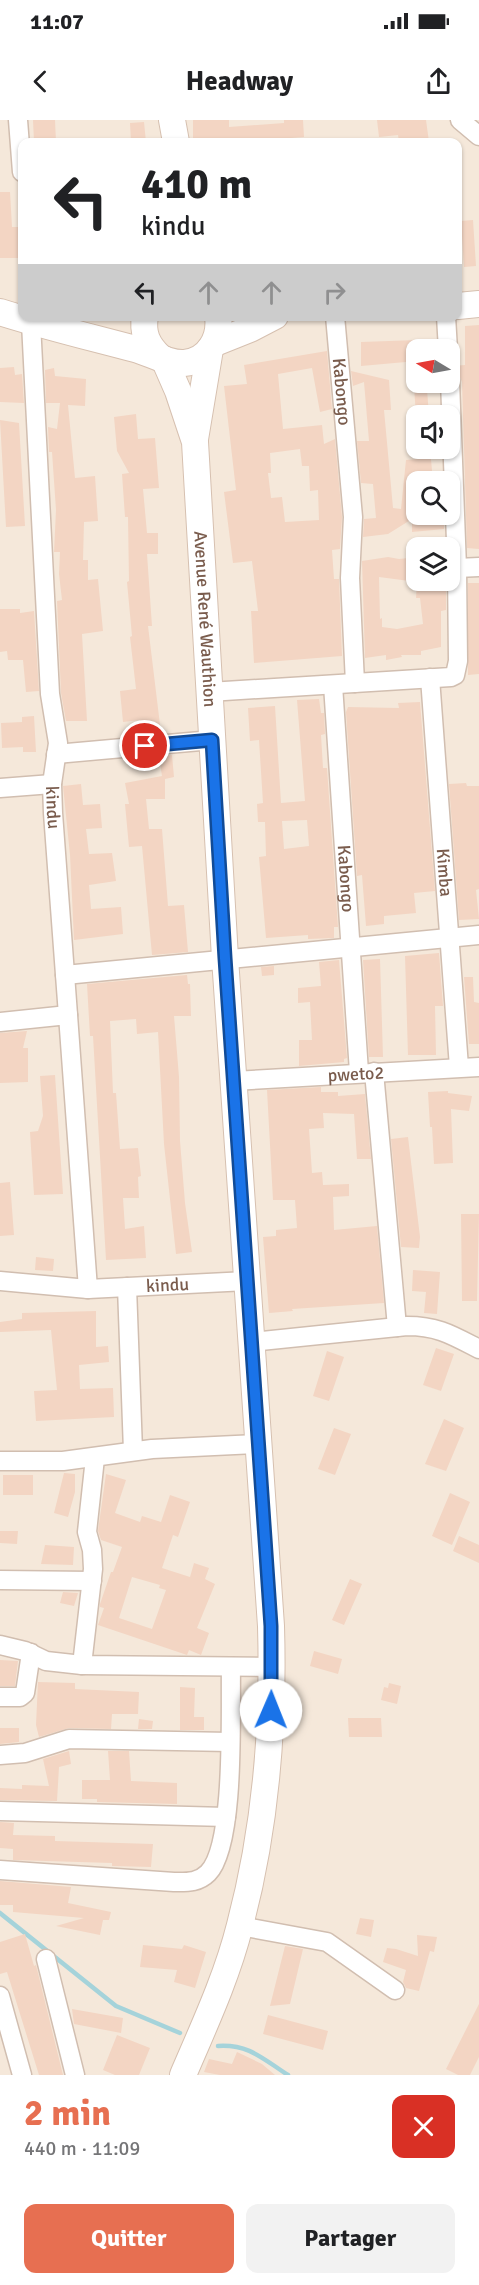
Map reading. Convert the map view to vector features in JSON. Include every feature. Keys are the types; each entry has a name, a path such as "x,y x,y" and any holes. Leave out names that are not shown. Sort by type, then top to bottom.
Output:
{"street":[{"path":"18,120 19,138"},
{"path":"172,120 175,138"},
{"path":"460,120 479,136"},
{"path":"0,302 18,308"},
{"path":"462,306 479,304"},
{"path":"0,312 18,311"},
{"name":"kindu","path":"28,321 50,694 57,730 57,754 52,784 88,1289"},
{"path":"56,321 162,358 184,363 202,356 212,346 265,321"},
{"path":"144,321 145,335 153,351 162,358 178,391 195,442"},
{"path":"195,442 218,321"},
{"name":"Kabongo","path":"334,321 353,517 350,578 355,683"},
{"path":"446,321 447,339"},
{"path":"450,393 456,537"},
{"name":"Avenue René Wauthion","path":"183,2075 223,1980 240,1926 258,1842 267,1782 272,1667 225,958 195,442"},
{"path":"460,568 479,567"},
{"path":"209,692 451,677 456,672 458,661 457,591"},
{"name":"Kimba","path":"430,678 459,1067"},
{"name":"Kabongo","path":"333,685 351,946 397,1327"},
{"path":"57,754 212,740"},
{"path":"0,788 52,784"},
{"path":"65,975 479,935"},
{"path":"0,1022 68,1015"},
{"name":"pweto2","path":"233,1081 479,1066"},
{"name":"kindu","path":"0,1281 88,1289 247,1281"},
{"path":"127,1287 133,1451"},
{"path":"251,1342 423,1326 436,1328 479,1349"},
{"path":"0,1461 63,1461 133,1451 258,1444"},
{"path":"82,1665 92,1581 93,1559 87,1532 95,1458"},
{"path":"0,1580 92,1581"},
{"path":"0,1645 31,1653 46,1661 82,1665 272,1667"},
{"path":"0,1697 20,1696 25,1693 31,1653"},
{"path":"0,1870 174,1882 197,1881 210,1871 218,1856 226,1817 231,1667"},
{"path":"0,1755 25,1753 69,1740 230,1742"},
{"path":"0,1810 226,1817"},
{"path":"240,1926 327,1942 395,1990"},
{"path":"46,1959 75,2075"},
{"path":"0,1996 22,2075"}],"shaded area":[{"path":"0,120 479,120 479,2075 0,2075"}],"building":[{"path":"33,120 55,120 56,138 34,138"},
{"path":"193,120 229,120 229,127 303,120 304,137 193,138"},
{"path":"377,120 426,120 428,138 398,138 398,135 379,137"},
{"path":"144,122 146,138 131,138 130,123"},
{"path":"0,192 10,192 12,227 18,227 18,258 0,258"},
{"path":"473,220 476,266 464,267 462,221"},
{"path":"479,325 479,549 467,548 462,382 460,377 460,365 465,365 465,326"},
{"path":"406,340 406,362 361,366 361,342"},
{"path":"327,351 332,409 320,412 312,368 278,374 283,429 322,425 324,444 335,439 342,517 340,549 332,550 334,579 339,579 342,656 254,663 251,611 258,611 252,561 233,563 224,492 236,490 224,386 247,384 244,365","holes":["300,449 302,466 309,466 310,491 318,490 319,520 285,522 282,497 271,498 268,473 271,473 270,453"]},
{"path":"14,367 15,375 22,374 24,403 0,402 0,368"},
{"path":"54,368 55,376 86,379 85,406 68,405 75,478 95,476 98,521 84,522 83,560 88,560 88,580 98,579 103,631 82,634 87,721 66,721 61,693 57,601 62,600 59,574 60,552 54,552 56,510 48,427 57,429 60,403 46,403 45,370"},
{"path":"351,371 389,380 391,410 384,410 393,508 401,509 406,460 431,459 432,471 406,471 406,523 388,534 363,537 364,519 376,518 373,484 361,483 357,441 369,441 364,382 353,386"},
{"path":"414,393 427,393 428,405 415,405"},
{"path":"136,414 138,439 155,438 159,488 143,489 147,533 158,533 158,554 147,554 152,626 148,626 161,733 141,735 140,720 123,722 120,691 136,689 127,582 129,581 128,517 125,517 122,474 129,473 117,451 114,417"},
{"path":"0,420 19,423 25,526 6,527"},
{"path":"412,525 444,525 444,529 412,532"},
{"path":"388,557 406,558 406,581 379,577 382,627 397,629 423,624 420,598 416,598 416,591 446,591 446,610 441,611 441,647 421,651 421,655 401,655 402,657 386,660 386,655 365,658 362,561"},
{"path":"468,583 479,583 479,674 468,675"},
{"path":"0,609 20,609 20,613 34,611 39,691 26,692 23,660 8,660 7,651 0,652"},
{"path":"319,699 321,713 324,713 325,734 321,735 323,768 327,768 338,927 334,927 334,938 308,939 308,935 266,938 259,857 266,856 265,822 258,822 257,804 263,803 259,740 250,741 248,708 275,706 281,803 305,801 297,700","holes":["307,820 309,846 284,849 282,821"]},
{"path":"420,702 435,891 414,893 416,913 384,916 384,924 366,926 362,875 357,876 346,712 348,707 399,708 398,703"},
{"path":"34,716 36,752 23,752 23,747 2,748 1,723 22,722 22,717"},
{"path":"172,755 174,777 165,779 165,799 146,799 149,829 162,829 168,906 184,905 188,952 152,955 142,846 129,847 125,804 129,804 125,783 162,776 159,756"},
{"path":"466,783 467,786 479,786 479,889 476,890 479,919 459,920 449,784"},
{"path":"81,784 83,805 100,804 102,828 86,829 89,854 112,853 116,881 89,885 91,909 121,907 123,934 74,940 70,855 63,786"},
{"path":"439,953 443,1006 435,1006 436,1055 408,1055 405,956"},
{"path":"380,959 383,1057 369,1057 363,960"},
{"path":"339,960 347,1058 344,1062 299,1066 299,1040 312,1040 310,1002 298,1003 298,988 321,986 319,962"},
{"path":"274,966 274,975 262,976 261,967"},
{"path":"187,975 188,984 190,984 191,1016 174,1016 179,1077 180,1141 192,1252 176,1254 164,1144 158,1032 137,1034 136,1019 110,1021 113,1093 116,1093 120,1149 138,1148 141,1176 138,1177 139,1198 123,1198 125,1229 144,1226 146,1258 106,1260 93,1036 90,1036 87,984"},
{"path":"464,977 473,977 474,1002 479,1003 479,1044 469,1044"},
{"path":"27,1031 23,1048 28,1048 28,1082 0,1083 0,1033"},
{"path":"55,1075 63,1194 34,1195 30,1132 38,1131 43,1116 40,1076"},
{"path":"321,1087 321,1092 338,1092 338,1096 365,1094 371,1159 357,1159 354,1114 323,1113 324,1128 309,1129 312,1173 322,1172 323,1185 349,1184 349,1196 333,1197 334,1230 377,1226 384,1303 292,1309 293,1311 269,1313 263,1237 276,1236 276,1230 297,1228 295,1200 273,1200 267,1090"},
{"path":"448,1091 448,1093 472,1096 469,1111 451,1109 453,1163 434,1164 428,1092"},
{"path":"408,1137 420,1237 419,1248 401,1247 391,1139"},
{"path":"10,1182 14,1235 0,1236 0,1183"},
{"path":"461,1214 479,1214 477,1301 462,1301"},
{"path":"36,1257 54,1259 53,1271 35,1270"},
{"path":"413,1270 440,1272 437,1314 424,1313 426,1292 412,1291"},
{"path":"96,1311 96,1347 108,1346 109,1362 79,1365 80,1389 113,1388 114,1417 36,1421 34,1391 57,1390 51,1330 0,1332 0,1322 22,1319 22,1313"},
{"path":"436,1348 454,1354 441,1391 423,1385"},
{"path":"327,1351 344,1357 329,1401 313,1396"},
{"path":"444,1419 464,1428 446,1471 425,1464"},
{"path":"334,1428 351,1434 335,1475 318,1469"},
{"path":"64,1473 75,1474 75,1492 68,1517 54,1513"},
{"path":"106,1474 126,1480 115,1513 140,1522 142,1516 161,1522 170,1495 190,1502 178,1537 173,1535 162,1568 190,1577 194,1563 209,1568 205,1579 215,1584 197,1628 209,1633 201,1655 189,1650 187,1655 98,1625 104,1608 100,1607 100,1604 122,1547 101,1540 98,1531","holes":["132,1577 160,1585 159,1588 166,1590 152,1629 119,1618"]},
{"path":"3,1475 33,1475 33,1495 3,1495"},
{"path":"450,1493 470,1502 452,1545 432,1536"},
{"path":"0,1531 18,1531 17,1544 0,1543"},
{"path":"459,1536 479,1545 479,1563 453,1551"},
{"path":"45,1545 74,1547 73,1565 41,1564"},
{"path":"350,1579 362,1584 344,1625 332,1620"},
{"path":"63,1592 78,1593 74,1606 60,1603"},
{"path":"314,1651 342,1659 338,1674 310,1666"},
{"path":"0,1660 18,1661 15,1686 0,1686"},
{"path":"38,1682 75,1683 75,1689 139,1692 138,1714 112,1714 111,1729 69,1728 39,1737 36,1725"},
{"path":"389,1683 401,1686 397,1704 381,1700 384,1687 388,1688"},
{"path":"180,1687 195,1688 194,1717 204,1717 204,1730 180,1730"},
{"path":"348,1718 381,1718 382,1737 349,1737"},
{"path":"139,1719 153,1721 152,1729 138,1729"},
{"path":"0,1728 19,1728 19,1742 0,1744"},
{"path":"69,1751 71,1764 59,1767 57,1801 0,1800 0,1788 22,1789 22,1785 49,1786 43,1759"},
{"path":"108,1751 129,1751 131,1781 177,1783 177,1804 97,1802 97,1799 82,1799 82,1780 110,1780"},
{"path":"0,1822 14,1823 13,1835 55,1836 55,1841 153,1844 151,1867 112,1866 112,1863 13,1860 13,1849 0,1848"},
{"path":"0,1881 71,1887 68,1903 111,1912 109,1920 103,1920 100,1935 56,1926 84,1918 13,1912 13,1905 0,1905"},
{"path":"360,1918 374,1920 371,1937 356,1934"},
{"path":"25,1934 34,1966 36,1965 63,2075 39,2075 7,1972 0,1974 0,1942"},
{"path":"417,1935 437,1937 434,1952 430,1951 419,1991 406,1988 403,1982 406,1970 383,1962 387,1948 418,1956"},
{"path":"143,1945 182,1949 184,1945 206,1952 195,1988 174,1982 177,1970 140,1967"},
{"path":"285,1946 303,1949 290,2004 270,2006"},
{"path":"479,2004 479,2057 470,2075 458,2075 446,2069"},
{"path":"72,2009 123,2018 121,2033 74,2024"},
{"path":"268,2015 328,2031 323,2050 263,2034"},
{"path":"117,2035 150,2048 139,2075 115,2075 103,2070"},
{"path":"237,2052 262,2064 275,2075 220,2075 204,2072 209,2059 232,2064"}],"waterway":[{"path":"0,1913 116,2006 180,2033"},
{"path":"218,2046 247,2050 288,2075"}],"route":[{"path":"145,746 212,740 271,1626 271,1710"}]}
